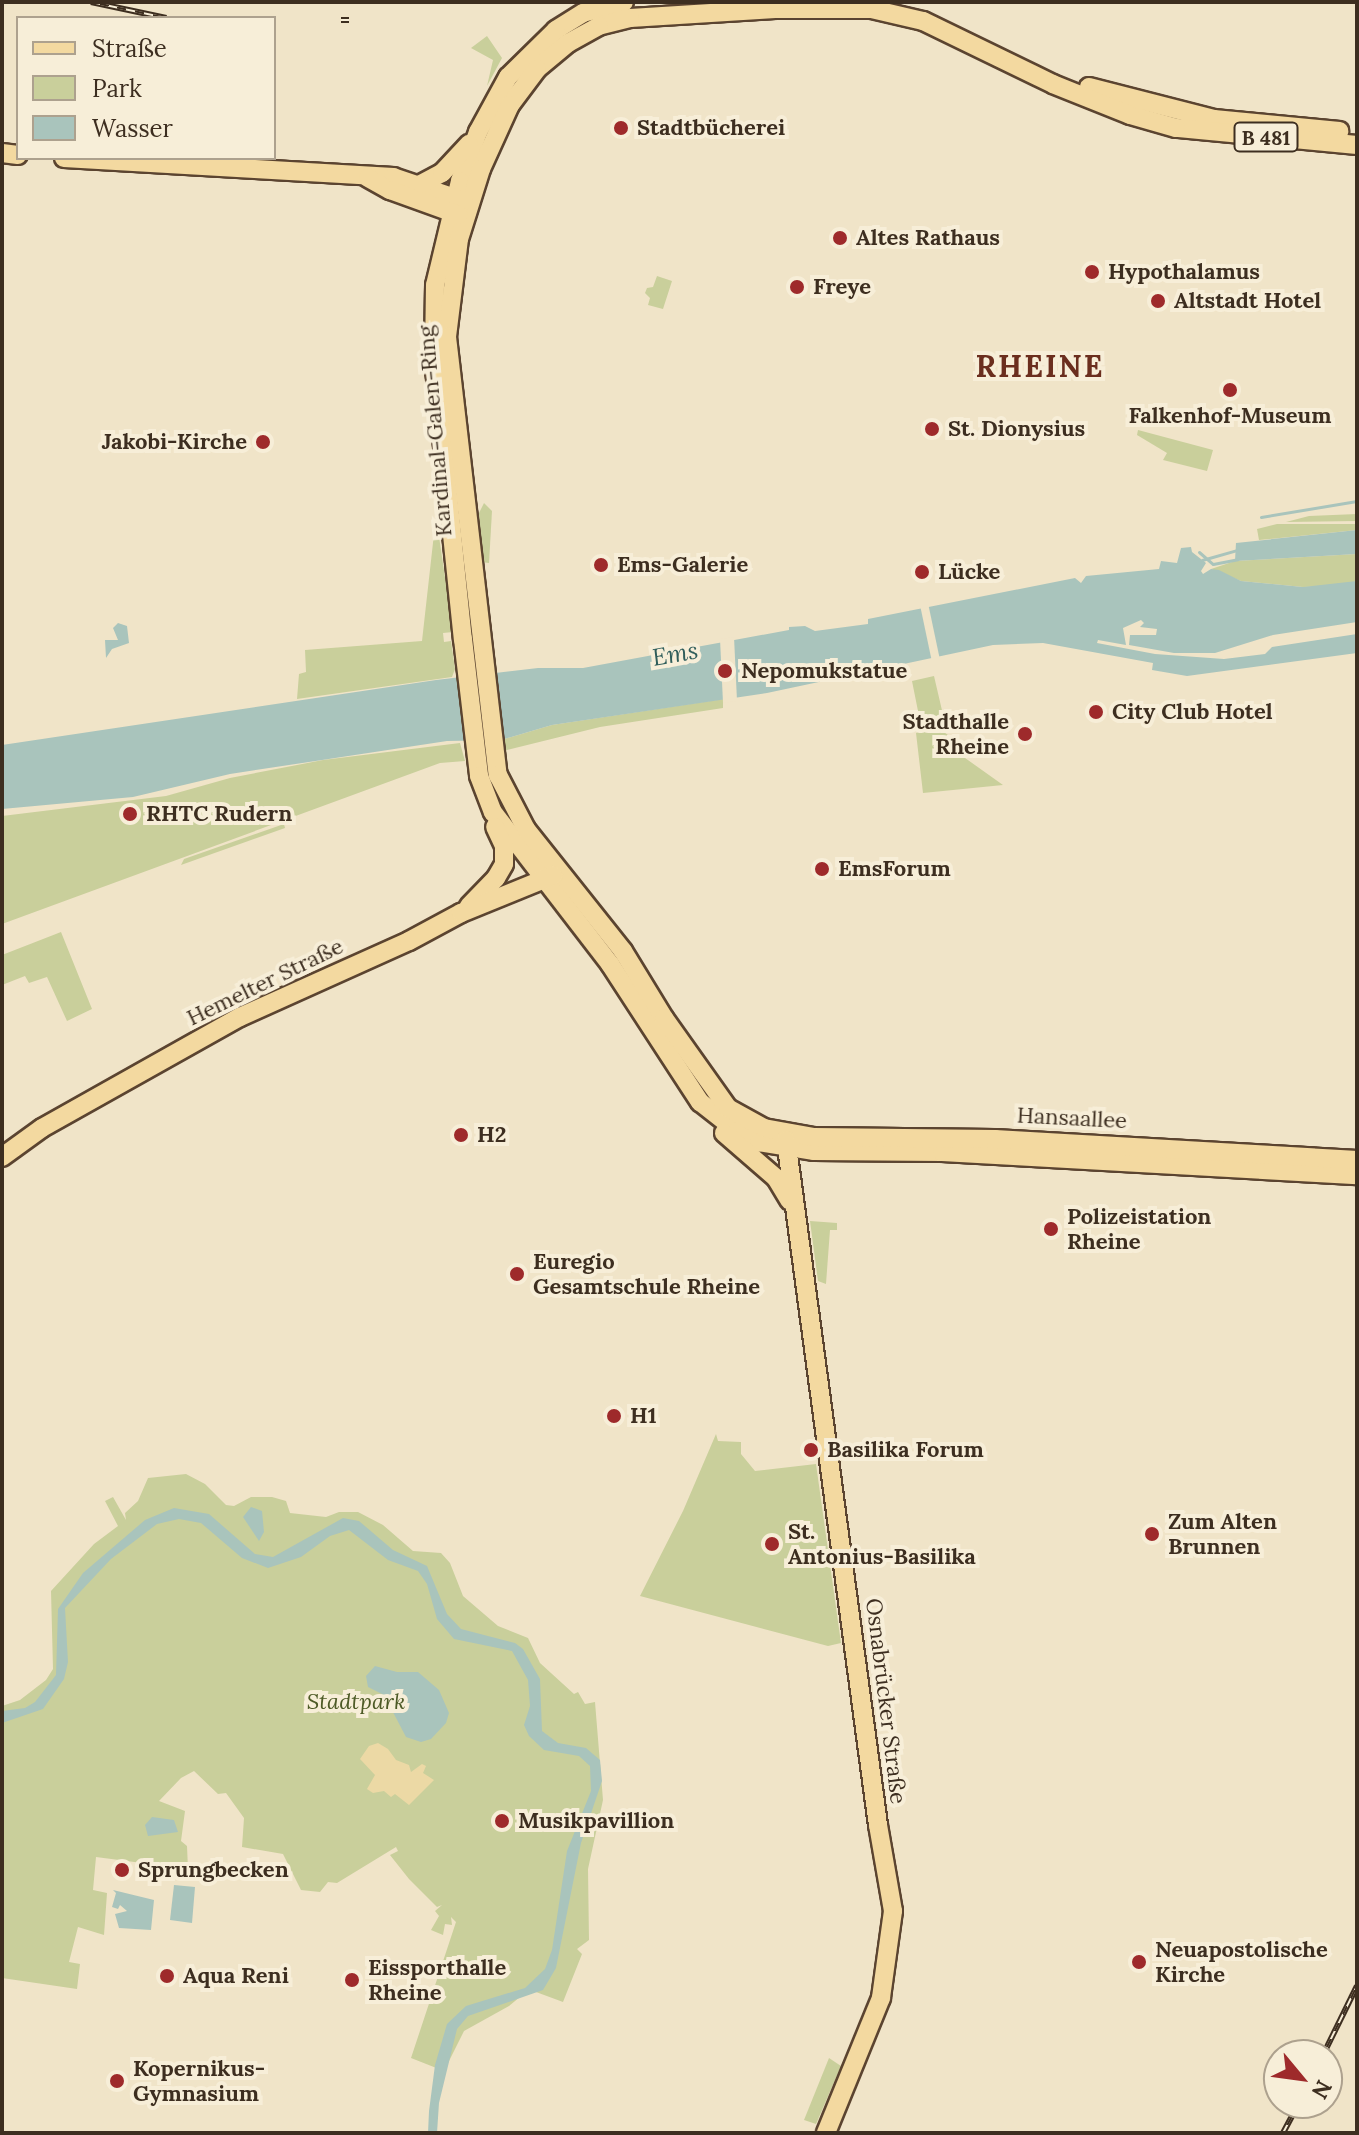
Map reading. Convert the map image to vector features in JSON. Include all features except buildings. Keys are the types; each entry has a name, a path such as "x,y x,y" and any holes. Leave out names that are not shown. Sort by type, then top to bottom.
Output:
{"main road":[{"name":"Kardinal-Galen-Ring","path":"624,2 583,13 539,43 508,77 478,132 460,207 435,285 434,360 471,637 498,775 516,814 552,875 700,1102 747,1137 786,1141"},
{"name":"B 481","path":"893,2 939,17 1074,81 1178,120 1357,145"},
{"name":"Kardinal-Galen-Ring","path":"786,1141 750,1122 717,1096 623,951 493,812 479,776 448,352 449,305 460,207 510,105 537,69 582,34 599,26 645,16 838,7 887,12 923,21 1104,105 1178,120"},
{"name":"B 481","path":"1178,120 1357,134"},
{"path":"421,184 448,168 478,132"},
{"path":"102,160 393,177 421,184 460,207"},
{"path":"367,177 390,190 460,207"},
{"path":"461,913 496,878 504,864 504,846 493,812"},
{"name":"Hemelter Straße","path":"2,1157 42,1128 240,1017 409,941 461,913 552,875"},
{"name":"Osnabrücker Straße","path":"700,1102 727,1136 776,1178 796,1217"},
{"name":"Osnabrücker Straße","path":"786,1141 878,1825 893,1911 881,1998 826,2133"},
{"name":"Hansaallee","path":"786,1141 1112,1144 1357,1160"},
{"name":"Hansaallee","path":"786,1141 1357,1175"}],"green space":[{"path":"487,36 502,58 487,86 493,60 471,48"},
{"path":"657,276 672,281 663,309 648,305 650,298 645,293 647,288 653,287"},
{"path":"1138,430 1213,450 1207,471 1163,460 1167,453 1137,435"},
{"path":"484,503 492,511 489,563 481,562 477,517"},
{"path":"1357,514 1357,521 1286,522 1309,516"},
{"path":"436,516 453,632 443,633 444,642 451,641 455,669 452,677 297,699 299,674 306,672 305,650 422,641"},
{"path":"1277,524 1357,524 1357,530 1259,540 1257,529"},
{"path":"1357,554 1357,581 1341,586 1303,587 1241,581 1211,569 1235,561"},
{"path":"934,676 944,719 938,728 948,735 951,748 1003,785 923,793 916,733 922,731 912,681"},
{"path":"723,699 723,708 600,727 503,751 501,740 552,725"},
{"path":"460,743 465,761 440,763 2,924 2,816 166,796 230,778 323,760"},
{"path":"284,824 285,828 181,865 184,859"},
{"path":"61,932 92,1009 67,1021 47,977 29,983 25,976 2,985 2,955"},
{"path":"810,1221 837,1223 837,1230 830,1230 826,1284 818,1281"},
{"path":"716,1434 718,1441 741,1442 741,1454 755,1471 816,1464 841,1643 828,1646 640,1596 683,1511"},
{"name":"Stadtpark","path":"186,1474 205,1484 226,1505 234,1506 251,1497 272,1497 286,1501 290,1513 326,1517 339,1512 358,1512 383,1525 413,1551 441,1553 450,1563 463,1596 498,1626 528,1638 540,1663 574,1694 578,1692 585,1704 595,1702 603,1800 588,1869 589,1940 577,1949 582,1954 563,2002 536,1992 555,1968 509,2006 464,2031 444,2071 411,2058 456,1922 451,1917 452,1925 445,1924 443,1935 431,1930 439,1916 435,1911 442,1905 437,1907 409,1879 390,1855 398,1851 396,1847 337,1883 328,1882 320,1892 301,1890 283,1854 242,1847 244,1818 226,1793 218,1794 194,1771 181,1778 159,1801 185,1811 181,1841 187,1846 188,1869 96,1857 93,1890 107,1893 104,1935 78,1927 69,1962 80,1964 77,1989 2,1978 2,1706 20,1700 46,1680 53,1669 51,1591 94,1544 118,1526 105,1501 113,1497 126,1520 125,1513 138,1501 148,1478"},
{"path":"829,2058 841,2066 816,2124 804,2120"}],"sand":[{"path":"378,1743 388,1749 396,1760 409,1765 411,1772 422,1764 426,1766 423,1773 434,1780 409,1805 395,1794 391,1797 384,1791 373,1793 367,1789 375,1775 360,1759 369,1746"}],"water":[{"path":"1357,530 1357,554 1235,561 1236,543"},
{"name":"Ems","path":"1191,547 1192,552 1206,563 1201,571 1203,574 1211,569 1219,570 1241,581 1303,587 1357,581 1357,622 1273,635 1215,653 1174,653 1129,645 1130,635 1156,635 1157,629 1140,627 1144,623 1141,620 1123,628 1126,645 1098,640 1097,643 1155,654 1224,659 1265,654 1272,647 1357,634 1357,653 1187,676 1152,670 1153,663 1043,643 993,645 767,693 552,725 501,740 447,741 230,774 133,797 2,809 2,745 436,680 538,668 583,668 789,630 789,627 805,626 815,631 868,624 868,619 1075,578 1081,583 1086,576 1159,569 1161,561 1177,563 1181,548"},
{"path":"118,623 127,626 129,643 112,649 106,658 105,640 118,640 113,628"},
{"path":"251,1507 262,1511 264,1532 259,1541 243,1517"},
{"path":"174,1508 209,1514 255,1554 273,1557 343,1518 359,1521 393,1550 427,1566 447,1614 461,1629 515,1643 523,1649 540,1679 542,1731 558,1743 586,1748 600,1760 602,1781 581,1843 556,1968 543,1990 468,2016 457,2029 439,2103 437,2133 428,2133 429,2111 435,2065 447,2024 466,2006 525,1988 545,1969 552,1950 567,1851 591,1791 590,1766 579,1756 544,1750 529,1736 524,1725 530,1706 528,1680 512,1651 454,1639 437,1619 427,1584 418,1571 388,1560 349,1530 330,1536 301,1557 268,1568 242,1558 201,1523 179,1519 157,1524 111,1559 65,1608 68,1662 64,1679 43,1709 2,1723 2,1711 25,1708 35,1702 56,1675 58,1609 83,1573 145,1520"},
{"path":"375,1666 397,1672 418,1672 439,1690 449,1713 446,1723 431,1739 421,1742 406,1737 384,1695 368,1687 366,1676"},
{"path":"152,1817 174,1820 178,1832 148,1836 145,1825"},
{"path":"174,1885 195,1887 192,1923 170,1920"},
{"path":"113,1890 154,1900 151,1930 119,1928 115,1914 127,1911 120,1905 118,1909 112,1907 116,1893"}],"pier":[{"path":"928,603 940,660 932,662 920,605"},
{"path":"734,637 737,701 723,703 720,639"}],"waterway":[{"path":"1261,517 1357,501"},
{"path":"1202,560 1237,550"},
{"path":"1199,552 1213,564 1238,559"}],"railway":[{"path":"91,2 157,16"},
{"path":"341,20 349,20"},
{"path":"1331,2039 1357,1986"},
{"path":"1283,2133 1290,2119"}],"place":[{"name":"Stadtbücherei","path":"621,128"},
{"name":"Altes Rathaus","path":"840,238"},
{"name":"Hypothalamus","path":"1092,272"},
{"name":"Freye","path":"797,287"},
{"name":"Altstadt Hotel","path":"1158,301"},
{"name":"Falkenhof-Museum","path":"1230,390"},
{"name":"St. Dionysius","path":"932,429"},
{"name":"Jakobi-Kirche","path":"263,442"},
{"name":"Ems-Galerie","path":"601,565"},
{"name":"Lücke","path":"922,572"},
{"name":"Nepomukstatue","path":"725,671"},
{"name":"City Club Hotel","path":"1096,712"},
{"name":"Stadthalle Rheine","path":"1025,734"},
{"name":"RHTC Rudern","path":"130,814"},
{"name":"EmsForum","path":"822,869"},
{"name":"H2","path":"461,1135"},
{"name":"Polizeistation Rheine","path":"1051,1229"},
{"name":"Euregio Gesamtschule Rheine","path":"517,1274"},
{"name":"H1","path":"614,1416"},
{"name":"Basilika Forum","path":"811,1450"},
{"name":"Zum Alten Brunnen","path":"1152,1534"},
{"name":"St. Antonius-Basilika","path":"772,1544"},
{"name":"Musikpavillion","path":"502,1821"},
{"name":"Sprungbecken","path":"122,1870"},
{"name":"Neuapostolische Kirche","path":"1139,1962"},
{"name":"Aqua Reni","path":"167,1976"},
{"name":"Eissporthalle Rheine","path":"352,1980"},
{"name":"Kopernikus- Gymnasium","path":"117,2081"}],"district":[{"name":"RHEINE","path":"1040,366"}]}
